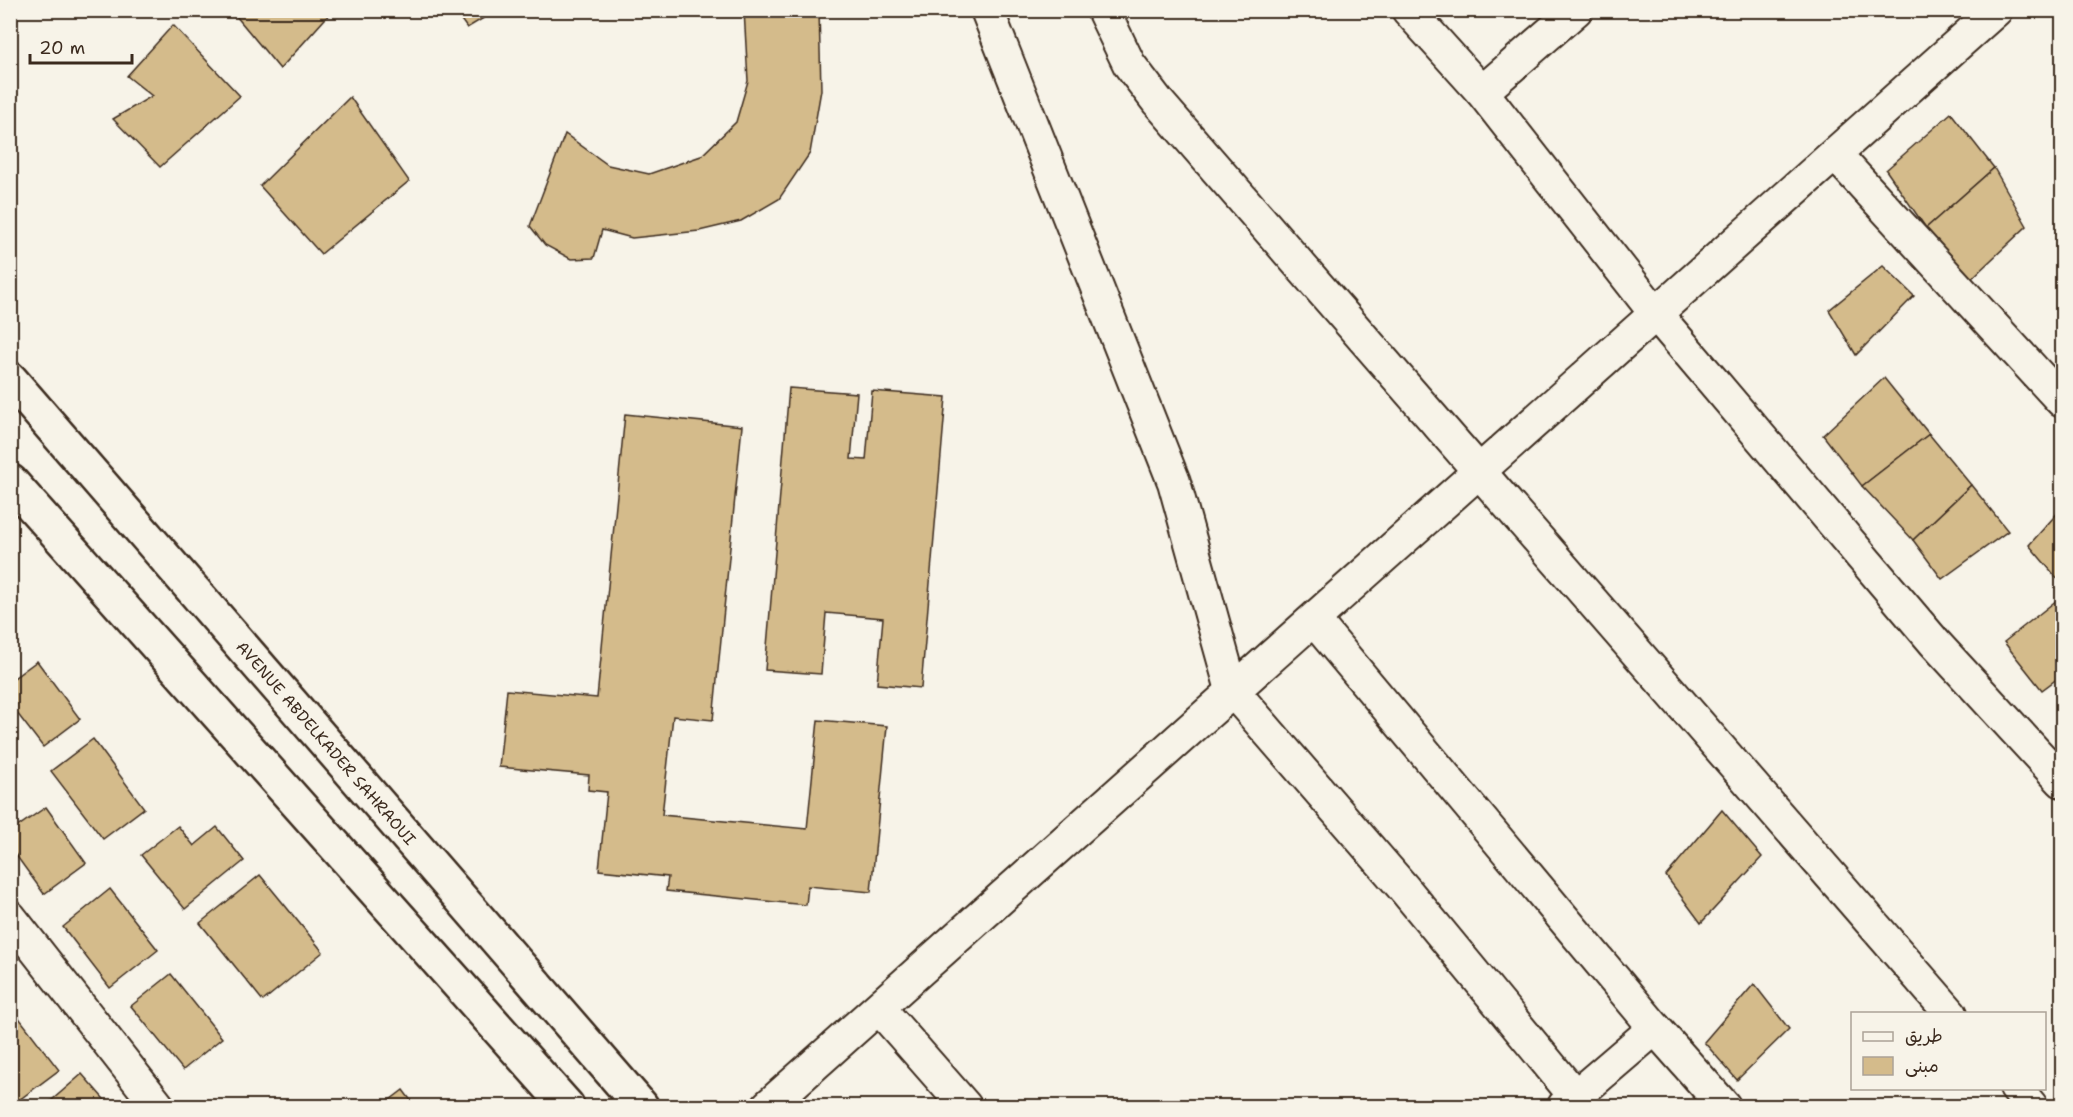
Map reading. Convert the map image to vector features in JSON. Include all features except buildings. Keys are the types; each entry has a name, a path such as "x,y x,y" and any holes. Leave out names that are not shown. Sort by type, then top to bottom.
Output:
{"main road":[{"name":"AVENUE ABDELKADER SAHRAOUI","path":"10,379 640,1107"},
{"path":"10,481 567,1107"}],"street":[{"path":"987,10 1174,482 1232,690 1407,892 1569,1101 1655,1029"},
{"path":"1103,10 1129,64 1158,102 1481,470 1948,1012"},
{"path":"1408,10 1482,92 1656,314 1935,643 2062,781"},
{"path":"1482,92 1576,10"},
{"path":"768,1107 1232,690 1314,620 1996,10"},
{"path":"1835,154 2062,401"},
{"path":"1314,620 1655,1029 1724,1107"},
{"path":"10,917 158,1107"},
{"path":"879,1008 965,1107"},
{"path":"2017,1090 2031,1107"}]}
